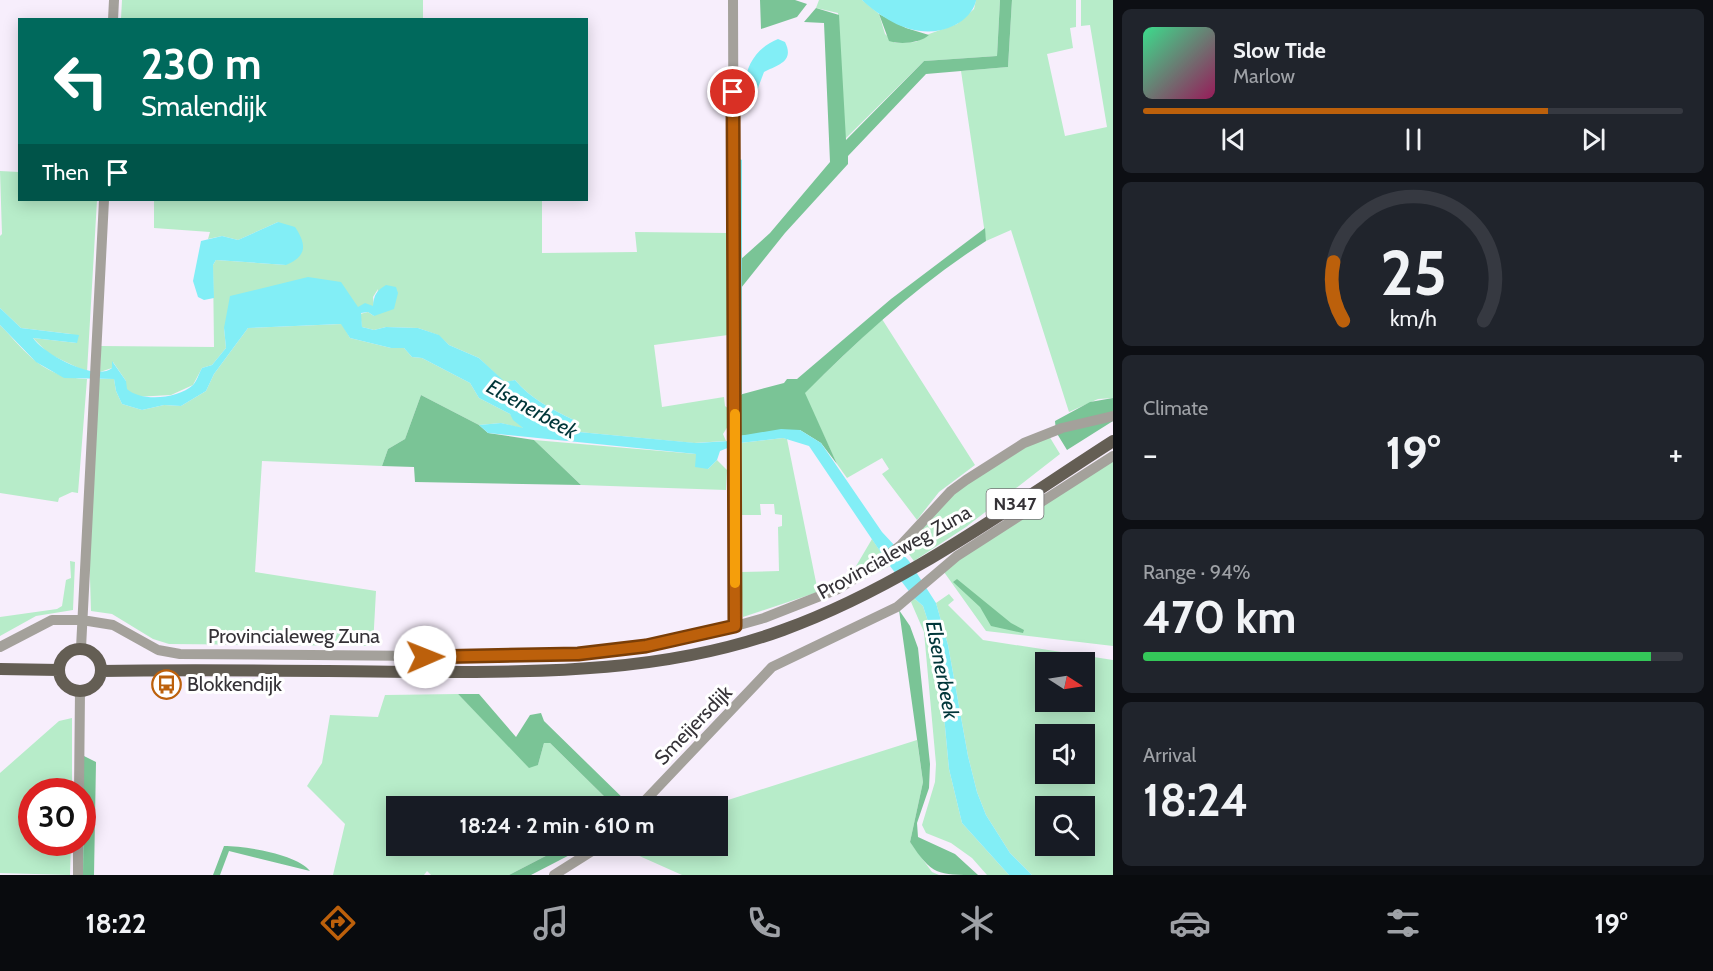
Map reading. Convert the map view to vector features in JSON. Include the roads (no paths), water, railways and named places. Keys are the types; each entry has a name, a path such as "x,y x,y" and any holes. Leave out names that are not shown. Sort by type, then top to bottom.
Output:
{"main road":[{"name":"Provincialeweg Zuna","path":"101,670 519,672 612,668 660,662 751,641 812,619 892,580 1113,441"},
{"path":"81,648 94,654 100,662 101,670 97,683 89,689 80,691 66,686 59,670 66,653 81,648"},
{"path":"0,669 59,670"}],"street":[{"path":"113,18 114,0"},
{"path":"733,0 735,626"},
{"path":"81,648 104,201"},
{"name":"Provincialeweg Zuna","path":"0,647 52,620 82,620 113,625 158,650 180,654 425,657 578,654 646,646 735,626 802,605 838,589 901,545 951,491 1024,443 1062,428 1113,416"},
{"name":"Provincialeweg Zuna","path":"772,667 870,622 897,607 957,556 1113,456"},
{"name":"Smeijersdijk","path":"649,796 772,667"},
{"path":"79,778 80,691"},
{"path":"78,856 78,875"},
{"path":"554,875 584,856"}],"water":[{"path":"862,0 976,1 971,12 959,23 930,32 905,28 882,16"},
{"path":"778,39 785,42 788,49 786,58 779,65 764,72 758,88 753,92 746,92 746,75 753,60 764,47"},
{"path":"740,159 742,160 742,395 739,395"},
{"path":"278,222 295,227 299,233 303,249 298,258 286,265 216,260 213,265 214,298 204,300 198,297 193,281 201,241 222,236 238,240"},
{"name":"Elsenerbeek","path":"308,277 341,282 358,307 365,303 373,306 376,294 386,285 396,287 398,293 394,309 374,316 368,312 361,313 362,327 374,330 386,327 418,328 439,335 449,345 479,358 505,382 515,380 549,408 574,420 579,432 696,443 729,441 739,436 781,429 800,430 821,443 882,532 909,561 936,603 948,645 968,756 977,792 986,815 1010,853 1032,875 1009,875 962,823 949,769 938,652 923,606 914,598 890,566 809,446 783,438 740,443 720,451 717,460 708,469 695,467 696,454 488,433 479,425 501,423 523,428 513,420 510,414 479,398 470,383 422,358 412,357 404,348 391,348 350,338 341,324 248,328 214,374 206,391 181,406 164,405 142,410 122,404 114,379 64,378 36,362 0,325 0,308 21,328 79,335 77,343 33,338 58,358 82,369 104,371 112,368 112,361 126,381 127,389 133,393 150,397 169,396 193,385 202,368 212,365 226,348 224,328 230,296"}],"place":[{"name":"Blokkendijk","path":"166,684"}]}
